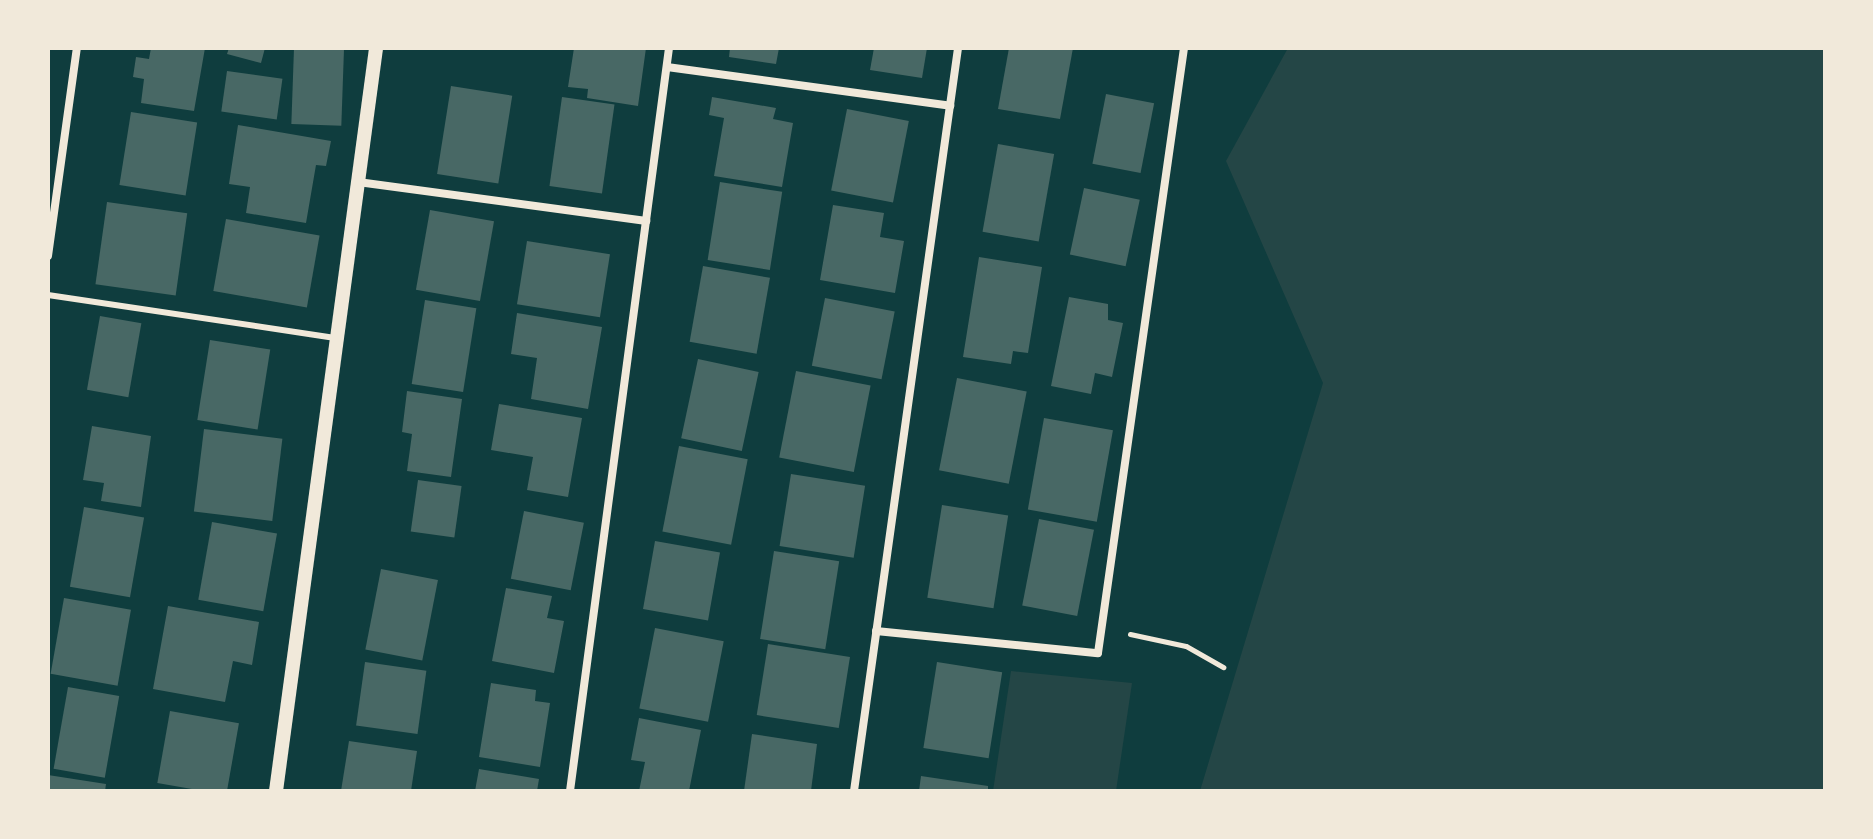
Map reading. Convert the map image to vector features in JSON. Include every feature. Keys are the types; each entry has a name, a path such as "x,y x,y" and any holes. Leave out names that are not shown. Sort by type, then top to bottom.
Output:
{"street":[{"path":"48,256 77,48"},
{"path":"276,791 376,48"},
{"path":"570,791 669,48"},
{"path":"854,791 958,48"},
{"path":"876,631 1098,653 1184,48"},
{"path":"667,67 950,106"},
{"path":"358,182 646,221"}],"lane":[{"path":"48,295 337,338"}],"path":[{"path":"1101,628 1186,646 1223,667"}],"shaded area":[{"path":"1288,48 1825,48 1825,791 1200,791 1323,383 1226,161"},
{"path":"1011,671 1132,683 1116,791 993,791"}],"building":[{"path":"151,48 205,48 194,111 141,103 144,79 133,77 136,57 149,59"},
{"path":"229,48 265,48 261,63 227,54"},
{"path":"294,48 344,50 341,126 291,124"},
{"path":"574,48 646,48 638,106 587,98 588,89 568,87"},
{"path":"730,48 779,48 776,64 729,57"},
{"path":"874,48 927,48 922,78 870,70"},
{"path":"1009,48 1073,48 1060,119 998,109"},
{"path":"227,71 282,79 277,119 221,112"},
{"path":"451,86 512,96 498,184 437,174"},
{"path":"1106,94 1154,103 1141,173 1092,164"},
{"path":"562,97 614,104 602,194 549,186"},
{"path":"712,97 776,108 773,119 793,123 782,187 714,176 724,118 709,115"},
{"path":"847,109 909,121 893,202 831,190"},
{"path":"131,112 197,122 186,196 119,185"},
{"path":"238,125 331,141 326,166 316,165 306,223 246,213 250,187 229,184"},
{"path":"998,144 1054,154 1039,242 983,232"},
{"path":"720,182 782,192 770,270 708,260"},
{"path":"1084,188 1140,200 1126,266 1070,255"},
{"path":"107,202 187,213 176,295 95,284"},
{"path":"833,205 884,213 880,237 904,241 895,293 820,280"},
{"path":"430,210 494,221 480,301 416,290"},
{"path":"226,219 320,235 307,307 213,291"},
{"path":"527,241 610,254 600,317 517,304"},
{"path":"979,257 1042,267 1028,353 1013,351 1011,364 963,357"},
{"path":"703,266 770,278 757,354 690,342"},
{"path":"1069,297 1108,304 1108,320 1123,323 1112,377 1095,373 1091,394 1051,386"},
{"path":"825,298 895,312 882,379 812,366"},
{"path":"425,300 476,308 463,392 412,384"},
{"path":"517,313 602,327 588,409 531,399 537,358 511,354"},
{"path":"100,316 141,323 128,397 87,390"},
{"path":"210,340 270,350 258,430 197,420"},
{"path":"698,359 759,372 742,451 681,438"},
{"path":"796,371 871,386 854,472 779,457"},
{"path":"957,378 1027,392 1009,484 939,470"},
{"path":"407,391 462,399 451,477 407,471 412,434 402,432"},
{"path":"499,404 582,418 568,497 527,490 533,457 491,450"},
{"path":"1044,418 1113,430 1097,522 1028,510"},
{"path":"92,426 151,436 141,507 101,501 104,483 83,480"},
{"path":"204,429 282,439 272,521 194,511"},
{"path":"679,446 748,459 731,545 662,531"},
{"path":"791,474 865,486 854,558 780,546"},
{"path":"418,480 462,486 454,538 411,531"},
{"path":"942,505 1008,515 993,608 927,598"},
{"path":"84,507 144,518 130,597 70,587"},
{"path":"524,511 584,523 571,590 511,579"},
{"path":"1039,519 1094,530 1077,616 1022,605"},
{"path":"212,522 277,533 263,611 198,600"},
{"path":"655,541 720,552 708,620 643,609"},
{"path":"774,551 839,561 825,649 760,639"},
{"path":"381,569 438,580 422,661 365,649"},
{"path":"506,588 552,596 547,618 564,621 554,673 492,661"},
{"path":"64,598 131,610 118,686 51,674"},
{"path":"168,606 259,622 252,665 233,661 225,702 153,689"},
{"path":"655,628 724,641 708,722 639,708"},
{"path":"768,644 850,657 839,728 757,715"},
{"path":"365,662 426,671 417,734 356,725"},
{"path":"937,662 1002,672 989,758 923,748"},
{"path":"491,683 536,690 535,701 550,703 540,767 479,757"},
{"path":"68,687 119,696 105,778 54,769"},
{"path":"170,711 239,723 227,791 203,791 157,783"},
{"path":"639,718 701,730 689,791 639,791 645,762 631,760"},
{"path":"752,734 817,744 811,791 744,791"},
{"path":"349,741 417,751 411,791 341,791"},
{"path":"479,769 539,779 537,791 475,791"},
{"path":"48,775 106,784 105,791 48,791"},
{"path":"921,776 988,786 988,791 919,791"}]}
